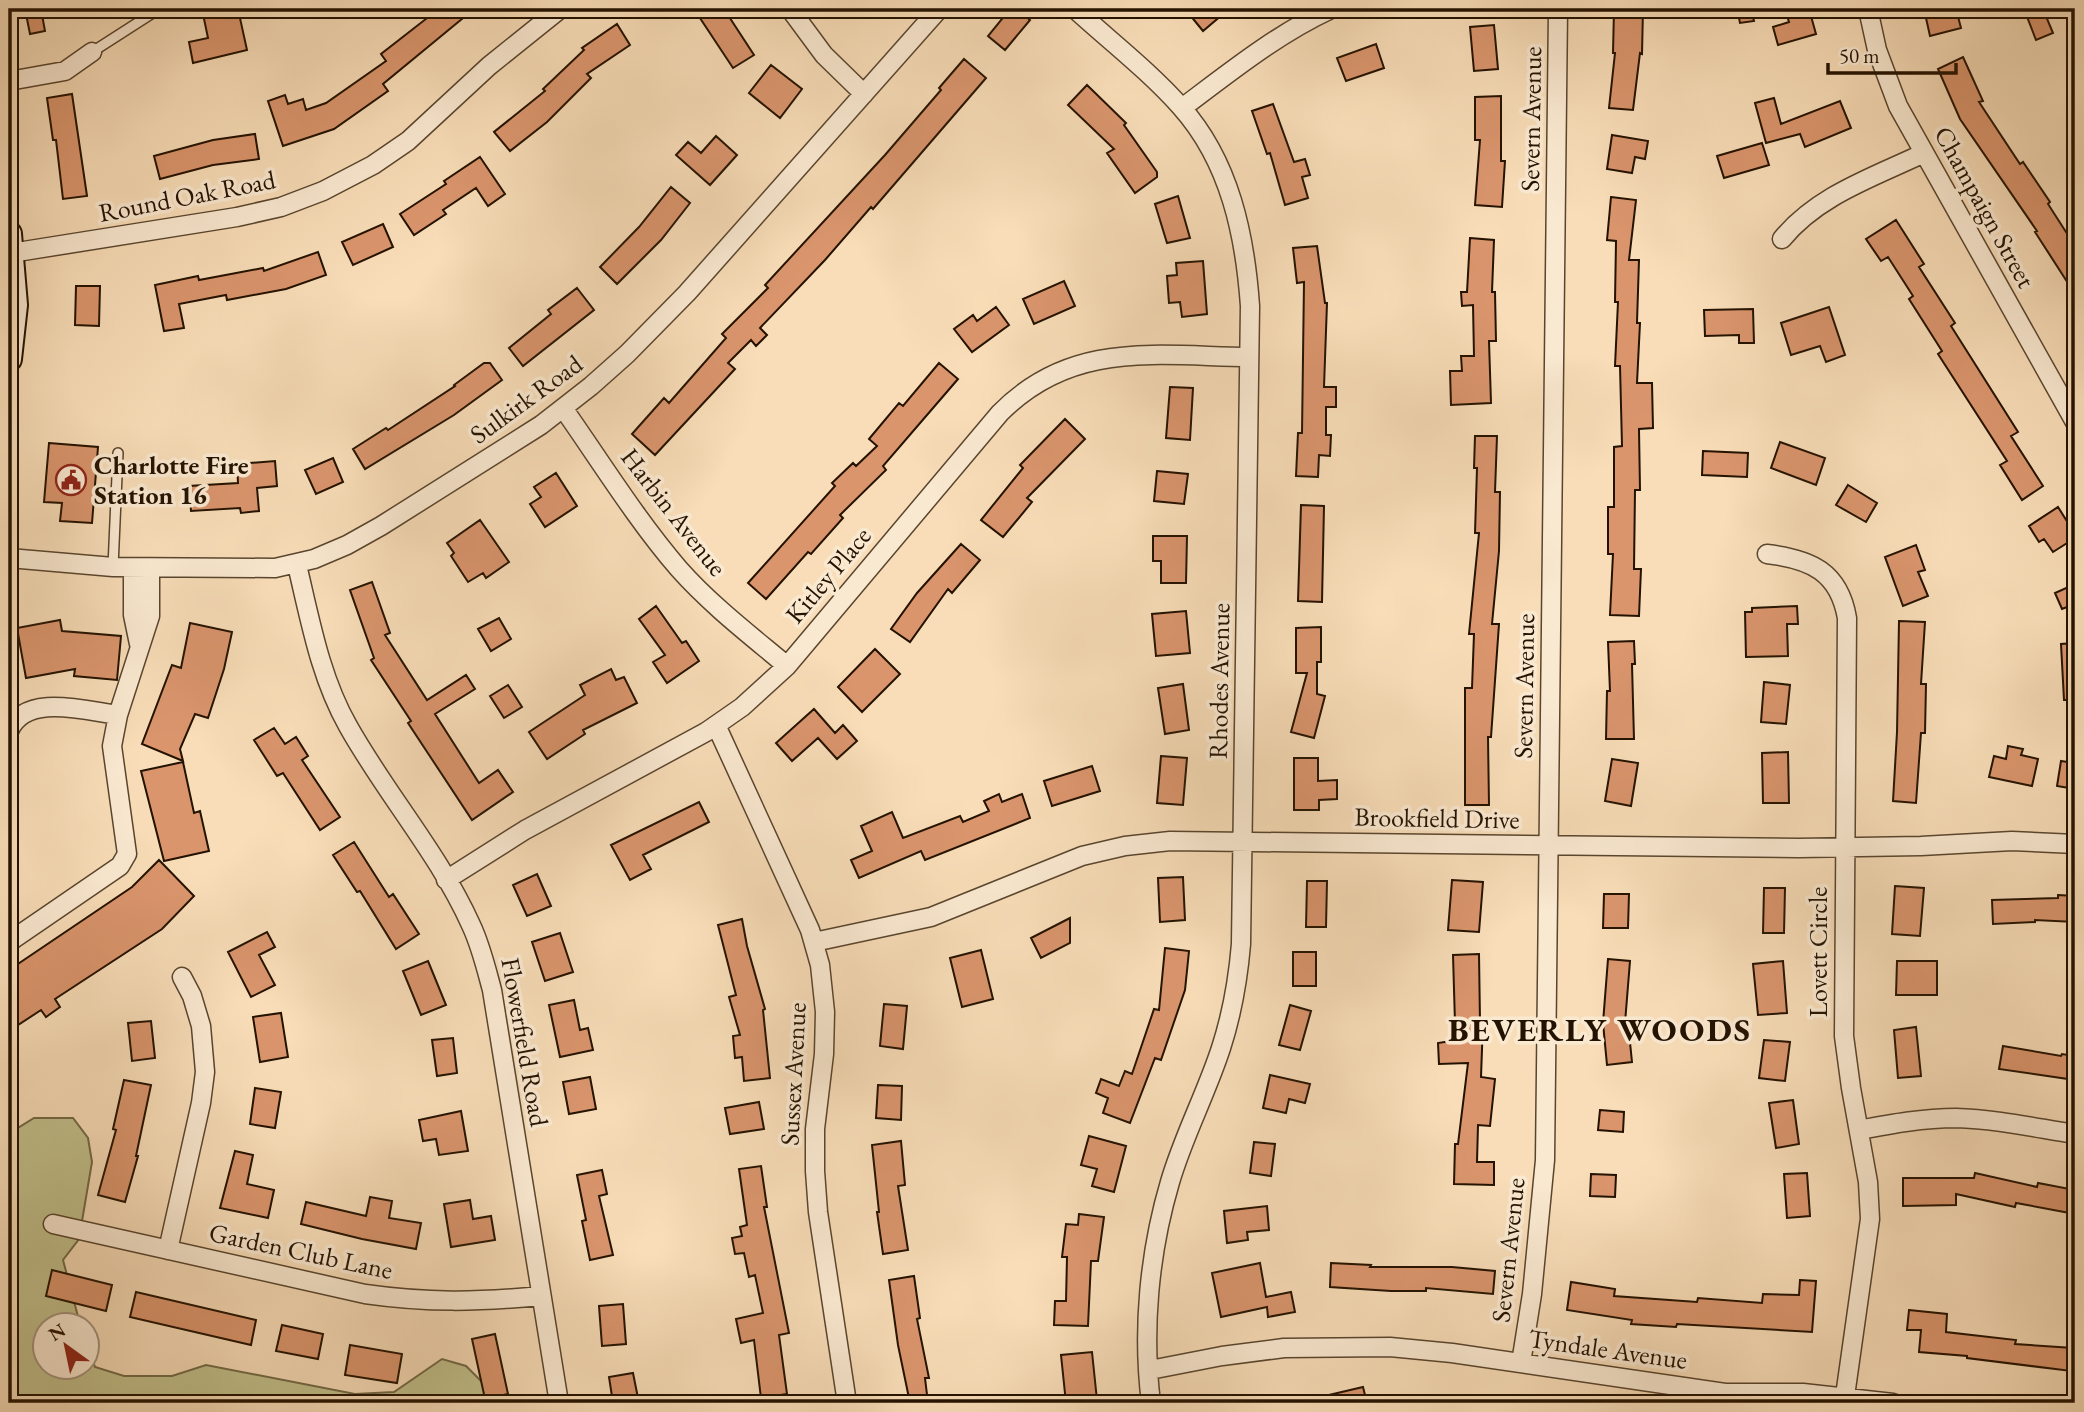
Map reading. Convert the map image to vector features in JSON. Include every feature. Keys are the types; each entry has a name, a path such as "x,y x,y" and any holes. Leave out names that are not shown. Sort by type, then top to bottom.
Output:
{"street":[{"name":"Round Oak Road","path":"10,244 237,217 281,207 323,191 373,165 408,141 489,66 560,9"},
{"path":"790,9 824,55 864,94"},
{"name":"Sulkirk Road","path":"9,558 113,567 261,569 297,565 347,545 381,526 530,432 591,386 649,334 939,9"},
{"name":"Rhodes Avenue","path":"1074,9 1182,108 1209,149 1227,185 1239,222 1247,263 1250,306 1243,842 1238,981 1221,1048 1178,1159 1158,1231 1149,1303 1151,1403"},
{"path":"1182,108 1274,40 1306,20 1331,9"},
{"name":"Severn Avenue","path":"1521,1363 1532,1294 1545,1160 1558,9"},
{"name":"Champaign Street","path":"1868,9 1877,50 1890,88 2075,422"},
{"path":"9,81 65,71 92,52"},
{"path":"1782,239 1804,215 1825,200 1924,153"},
{"path":"9,359 15,305 10,244"},
{"name":"Kitley Place","path":"446,880 526,830 716,725 742,707 787,666 1000,413 1033,385 1071,367 1111,357 1249,357"},
{"name":"Harbin Avenue","path":"563,408 649,531 679,568 721,611 787,666"},
{"name":"Lovett Circle","path":"1767,554 1789,556 1819,569 1832,580 1844,600 1847,618 1844,1036 1868,1182 1870,1219 1845,1396"},
{"name":"Flowerfield Road","path":"297,565 323,667 346,724 446,880 470,922 480,947 492,990 559,1403"},
{"path":"9,942 120,866 127,854 112,746 118,715 150,616 142,568"},
{"path":"9,731 20,715 36,708 55,706 118,715"},
{"name":"Sussex Avenue","path":"716,725 814,942 820,965 825,1012 824,1054 815,1129 814,1171 848,1403"},
{"name":"Brookfield Drive","path":"814,942 931,917 1082,856 1125,846 1170,841 1845,848 2012,841 2075,844"},
{"path":"168,1250 201,1103 205,1072 201,1026 183,977"},
{"path":"1859,1130 1916,1120 1955,1118 2075,1134"},
{"name":"Garden Club Lane","path":"53,1224 365,1294 408,1300 470,1302 541,1296"},
{"name":"Tyndale Avenue","path":"1150,1370 1222,1356 1325,1346 1390,1347 1725,1393 1803,1393 1893,1403"}],"lane":[{"path":"92,52 159,9"},
{"path":"113,567 118,453"}],"shaded area":[{"path":"34,1118 73,1118 88,1138 92,1162 79,1239 63,1260 76,1310 32,1310 32,1380 102,1380 102,1369 124,1376 172,1376 206,1365 355,1394 394,1392 442,1359 466,1366 503,1403 147,1403 126,1396 97,1396 95,1403 54,1403 40,1397 9,1395 9,1166 18,1128"}],"building":[{"path":"25,9 41,9 45,31 30,34"},
{"path":"238,9 247,50 193,63 189,42 208,38 203,14"},
{"path":"425,9 474,9 383,84 388,91 334,129 283,146 268,101 285,95 288,104 303,99 306,110 326,103 386,61 381,54 431,15"},
{"path":"694,9 724,9 754,55 733,68"},
{"path":"1010,9 1017,9 1030,20 1005,50 988,36"},
{"path":"1185,9 1229,9 1203,31"},
{"path":"1614,9 1643,9 1642,54 1640,53 1633,110 1609,108 1615,53"},
{"path":"1737,9 1751,9 1754,21 1740,23"},
{"path":"1785,9 1809,9 1816,34 1778,45 1773,27 1789,22"},
{"path":"1924,9 1956,9 1961,28 1930,36"},
{"path":"2024,9 2043,9 2053,33 2036,40"},
{"path":"617,24 630,45 587,74 591,78 547,122 510,151 494,132 545,91 543,89 584,50 582,48"},
{"path":"1494,25 1498,69 1474,71 1470,27"},
{"path":"1376,44 1384,68 1346,81 1337,58"},
{"path":"1963,57 1983,101 1979,102 2020,164 2023,162 2050,202 2048,204 2075,246 2075,294 2035,232 2037,231 1960,119 1938,69"},
{"path":"964,59 986,78 873,209 871,207 760,328 767,335 756,346 751,340 728,363 735,369 655,455 632,434 664,398 669,403 726,338 722,334 768,288 765,285 885,155"},
{"path":"771,65 802,89 780,118 749,93"},
{"path":"1087,85 1126,123 1124,125 1157,172 1157,177 1135,193 1107,153 1114,149 1068,105"},
{"path":"72,94 87,196 63,199 56,140 53,140 47,98"},
{"path":"1501,96 1501,161 1505,161 1502,207 1475,205 1480,140 1475,140 1475,97"},
{"path":"1774,98 1781,124 1840,101 1851,128 1805,147 1800,134 1766,143 1755,103"},
{"path":"1273,104 1294,162 1305,159 1310,175 1302,177 1308,198 1285,205 1270,153 1267,154 1252,111"},
{"path":"255,134 259,159 213,165 160,179 154,156 213,140"},
{"path":"1612,135 1648,141 1645,159 1635,157 1632,173 1607,169"},
{"path":"716,136 737,155 710,185 676,155 688,142 701,153"},
{"path":"1762,143 1769,165 1724,178 1717,156"},
{"path":"480,157 505,194 488,206 476,188 443,210 446,214 414,235 400,214 446,184 444,181"},
{"path":"671,187 690,203 661,240 617,284 600,267 639,227"},
{"path":"1178,196 1190,238 1167,243 1155,204"},
{"path":"1611,197 1636,200 1629,260 1639,260 1637,383 1652,383 1653,428 1639,429 1640,490 1635,490 1634,569 1641,569 1639,616 1610,615 1613,554 1608,554 1608,507 1614,507 1614,447 1622,446 1620,366 1615,366 1618,302 1615,302 1616,241 1607,240"},
{"path":"1896,220 1924,264 1919,267 1955,323 1951,326 2018,432 2011,436 2043,486 2022,500 2000,465 2007,461 1938,354 1942,351 1909,299 1913,296 1888,257 1881,261 1866,239"},
{"path":"383,224 393,247 353,265 342,242"},
{"path":"1470,238 1494,240 1492,292 1495,292 1496,341 1489,341 1491,403 1451,405 1450,371 1462,371 1461,356 1474,356 1473,305 1462,306 1461,292 1467,292"},
{"path":"1317,246 1327,303 1324,387 1336,387 1336,407 1326,407 1326,435 1331,435 1330,456 1319,455 1318,477 1296,476 1298,433 1302,433 1304,282 1297,283 1293,248"},
{"path":"318,252 326,275 286,289 227,300 226,295 179,304 184,328 164,331 155,285 198,276 199,280 263,268 264,271"},
{"path":"1203,261 1207,314 1182,317 1180,302 1169,303 1167,276 1177,275 1176,263"},
{"path":"1064,281 1075,306 1034,324 1023,299"},
{"path":"76,286 100,286 99,326 75,325"},
{"path":"577,288 594,310 523,366 509,348 551,314 548,310"},
{"path":"996,307 1009,325 972,352 954,329 973,315 977,321"},
{"path":"1829,307 1845,355 1826,362 1820,346 1791,355 1781,323"},
{"path":"1753,309 1754,343 1739,343 1739,335 1705,336 1704,310"},
{"path":"484,363 490,363 502,380 454,415 365,469 353,449 386,428 388,430 455,386"},
{"path":"939,363 958,379 883,466 886,470 840,515 843,518 766,599 748,583 835,486 832,483 853,463 856,466 877,446 869,439 899,403 903,406"},
{"path":"1170,387 1193,388 1190,440 1166,438"},
{"path":"1065,419 1085,439 1027,498 1032,502 1003,537 981,520 1023,468 1020,465"},
{"path":"1475,436 1497,436 1495,492 1500,492 1499,551 1492,624 1499,624 1491,737 1488,737 1489,805 1465,805 1465,688 1472,688 1474,634 1469,634 1479,533 1475,533"},
{"path":"1780,442 1825,458 1816,485 1771,468"},
{"name":"Charlotte Fire Station 16","path":"49,443 98,447 92,523 60,521 62,503 44,502"},
{"path":"1703,451 1748,453 1747,477 1702,475"},
{"path":"333,458 343,482 316,494 305,470"},
{"path":"275,461 277,486 257,488 259,511 241,513 240,508 191,511 189,486 238,483 237,464"},
{"path":"1157,471 1188,474 1184,504 1154,501"},
{"path":"556,473 577,506 545,527 530,504 541,497 534,487"},
{"path":"1848,485 1877,503 1866,522 1836,505"},
{"path":"1301,505 1324,506 1322,602 1298,601"},
{"path":"2058,507 2075,538 2053,552 2044,539 2039,542 2029,526"},
{"path":"480,520 509,562 486,578 483,573 468,582 451,556 454,553 447,543"},
{"path":"1153,536 1187,536 1186,583 1161,583 1161,561 1153,561"},
{"path":"961,544 980,560 952,593 948,589 910,642 891,629 917,593"},
{"path":"1916,545 1925,570 1918,572 1928,596 1903,606 1885,557"},
{"path":"372,582 390,633 385,635 427,700 466,675 475,689 435,714 479,783 498,770 513,792 472,820 408,723 411,721 371,660 374,658 350,590"},
{"path":"2075,584 2075,604 2062,609 2055,593"},
{"path":"656,606 682,643 686,641 699,661 667,683 653,662 665,655 639,619"},
{"path":"1797,606 1798,624 1787,624 1788,656 1746,657 1745,612 1752,612 1752,608"},
{"path":"1186,611 1190,653 1156,656 1152,614"},
{"path":"499,618 511,639 491,651 478,629"},
{"path":"60,620 62,631 121,636 117,680 74,676 75,669 26,678 17,628"},
{"path":"1899,621 1925,622 1921,684 1926,684 1925,733 1921,733 1916,803 1893,801"},
{"path":"190,623 232,632 224,669 208,718 195,714 180,749 183,761 142,744 172,665 181,668"},
{"path":"1321,627 1317,694 1325,696 1314,738 1291,732 1307,673 1296,673 1296,628"},
{"path":"1634,641 1634,739 1606,739 1607,691 1610,691 1608,642"},
{"path":"2075,643 2075,700 2064,700 2061,644"},
{"path":"875,649 900,674 862,712 838,687"},
{"path":"611,669 616,680 624,677 637,703 583,730 585,734 547,759 529,732 585,695 580,685"},
{"path":"1764,682 1790,685 1786,724 1761,722"},
{"path":"1183,684 1189,730 1165,734 1158,688"},
{"path":"508,685 522,707 504,718 490,696"},
{"path":"814,709 835,733 843,725 857,741 837,759 818,738 792,761 776,743"},
{"path":"274,728 285,744 296,737 308,756 302,760 340,817 320,830 283,773 277,776 254,740"},
{"path":"2008,746 2023,749 2021,755 2038,759 2032,786 1989,777 1994,756 2006,759"},
{"path":"1788,752 1789,803 1763,803 1762,753"},
{"path":"1161,756 1187,758 1183,805 1157,803"},
{"path":"1294,758 1318,758 1318,781 1337,780 1337,799 1319,800 1319,810 1294,810"},
{"path":"1612,759 1638,763 1631,806 1605,801"},
{"path":"2061,761 2075,763 2075,789 2057,786"},
{"path":"183,762 194,813 200,811 209,851 164,861 141,771"},
{"path":"1092,766 1100,791 1052,806 1044,781"},
{"path":"999,794 1002,802 1022,794 1030,818 925,860 921,851 859,878 851,860 872,851 861,826 892,812 903,838 960,816 963,822 989,811 984,801"},
{"path":"699,802 709,822 643,855 651,869 630,880 611,845"},
{"path":"354,842 389,897 393,894 419,934 396,949 360,891 357,892 333,855"},
{"path":"159,860 194,896 162,929 55,999 60,1007 46,1017 41,1010 9,1031 9,970 132,887"},
{"path":"537,874 551,906 527,916 513,885"},
{"path":"1183,877 1185,920 1160,922 1158,878"},
{"path":"1452,880 1483,882 1479,932 1448,930"},
{"path":"1307,881 1327,881 1326,927 1306,927"},
{"path":"1895,886 1924,888 1920,936 1892,934"},
{"path":"1764,888 1785,888 1784,933 1763,933"},
{"path":"1604,894 1629,894 1628,928 1603,928"},
{"path":"2058,895 2075,896 2075,922 2035,920 1993,924 1992,900 2058,898"},
{"path":"1070,918 1070,943 1041,958 1031,938"},
{"path":"742,919 765,1009 770,1078 744,1081 742,1057 735,1058 733,1036 740,1035 729,997 736,995 718,925"},
{"path":"267,932 275,947 259,955 275,985 251,997 228,952"},
{"path":"560,933 573,972 545,981 532,942"},
{"path":"1165,948 1189,951 1185,990 1161,1060 1155,1058 1130,1123 1103,1113 1108,1098 1096,1093 1101,1079 1119,1086 1125,1071 1132,1074 1154,1009 1159,1010"},
{"path":"981,950 993,999 962,1007 950,958"},
{"path":"1293,952 1316,952 1316,986 1293,986"},
{"path":"1479,954 1480,1022 1483,1022 1481,1077 1495,1079 1490,1126 1478,1125 1477,1162 1494,1162 1494,1185 1454,1184 1455,1144 1458,1144 1468,1063 1439,1064 1438,1043 1451,1041 1450,1023 1455,1023 1453,955"},
{"path":"1608,959 1630,961 1625,1023 1628,1023 1632,1062 1607,1065 1603,1023"},
{"path":"428,961 446,1005 421,1015 403,971"},
{"path":"1783,961 1787,1013 1758,1015 1753,964"},
{"path":"1897,961 1937,961 1937,995 1896,995"},
{"path":"574,1000 580,1030 588,1028 593,1050 560,1057 549,1005"},
{"path":"884,1004 907,1006 903,1049 880,1046"},
{"path":"1290,1005 1311,1011 1300,1050 1279,1045"},
{"path":"281,1013 288,1057 260,1062 253,1017"},
{"path":"151,1021 155,1058 132,1061 128,1023"},
{"path":"1916,1027 1921,1076 1898,1078 1894,1030"},
{"path":"453,1038 457,1073 437,1076 432,1040"},
{"path":"1764,1040 1790,1042 1785,1081 1759,1078"},
{"path":"2003,1046 2075,1056 2075,1080 1999,1069"},
{"path":"1270,1075 1310,1084 1305,1103 1289,1099 1286,1113 1263,1108"},
{"path":"590,1077 596,1109 569,1114 563,1082"},
{"path":"124,1080 151,1085 138,1156 125,1202 98,1195 116,1130 113,1129"},
{"path":"878,1085 902,1086 901,1120 876,1118"},
{"path":"255,1088 281,1092 275,1128 250,1124"},
{"path":"1793,1100 1799,1144 1776,1148 1769,1103"},
{"path":"759,1102 764,1129 730,1134 725,1108"},
{"path":"1600,1110 1624,1112 1623,1132 1598,1130"},
{"path":"461,1111 468,1151 439,1155 436,1139 423,1141 419,1120"},
{"path":"1089,1136 1126,1146 1114,1192 1092,1186 1097,1169 1081,1165"},
{"path":"901,1141 905,1185 898,1186 908,1250 883,1254 872,1145"},
{"path":"1254,1142 1275,1144 1271,1176 1250,1173"},
{"path":"235,1151 253,1155 247,1184 274,1190 268,1218 220,1208"},
{"path":"761,1166 767,1207 764,1207 789,1333 779,1335 787,1394 761,1398 754,1340 741,1343 736,1319 763,1313 755,1275 749,1277 744,1253 735,1254 732,1238 742,1236 740,1227 747,1225 739,1169"},
{"path":"602,1170 607,1194 599,1196 613,1255 590,1260 577,1175"},
{"path":"1807,1173 1810,1216 1787,1218 1784,1174"},
{"path":"1975,1173 2037,1187 2038,1183 2075,1190 2075,1214 2016,1203 2015,1207 1956,1194 1956,1205 1903,1206 1903,1178 1974,1178"},
{"path":"1591,1174 1616,1175 1615,1197 1590,1196"},
{"path":"370,1197 392,1201 389,1218 421,1223 416,1249 301,1224 306,1202 366,1216"},
{"path":"470,1200 473,1219 491,1216 495,1240 451,1247 444,1204"},
{"path":"1267,1206 1269,1230 1247,1232 1248,1240 1227,1243 1224,1211"},
{"path":"1079,1214 1104,1217 1098,1261 1091,1261 1088,1326 1054,1325 1055,1301 1066,1301 1067,1257 1062,1257 1066,1224 1078,1225"},
{"path":"1260,1263 1266,1297 1291,1292 1295,1312 1268,1317 1267,1307 1221,1317 1212,1273"},
{"path":"1331,1263 1495,1271 1493,1294 1426,1288 1426,1291 1391,1291 1330,1287"},
{"path":"52,1270 112,1285 106,1311 46,1296"},
{"path":"914,1276 920,1318 917,1319 929,1378 925,1378 928,1403 910,1403 889,1280"},
{"path":"1800,1280 1816,1281 1812,1332 1631,1324 1632,1320 1567,1310 1571,1282 1615,1289 1614,1296 1762,1303 1763,1294 1799,1295"},
{"path":"136,1292 256,1320 251,1345 130,1317"},
{"path":"623,1304 626,1344 602,1346 599,1306"},
{"path":"1909,1310 1947,1314 1946,1332 2016,1340 2015,1344 2073,1348 2071,1371 1919,1352 1921,1330 1907,1330"},
{"path":"282,1325 323,1334 318,1359 276,1351"},
{"path":"495,1334 508,1394 485,1399 472,1339"},
{"path":"350,1345 402,1354 397,1383 345,1375"},
{"path":"1092,1352 1097,1400 1066,1403 1061,1355"},
{"path":"633,1373 639,1403 613,1403 609,1377"},
{"path":"1363,1387 1367,1403 1317,1403 1316,1398"}],"place":[{"name":"Charlotte Fire Station 16","path":"71,480"}],"district":[{"name":"BEVERLY WOODS","path":"1600,1029"}]}
